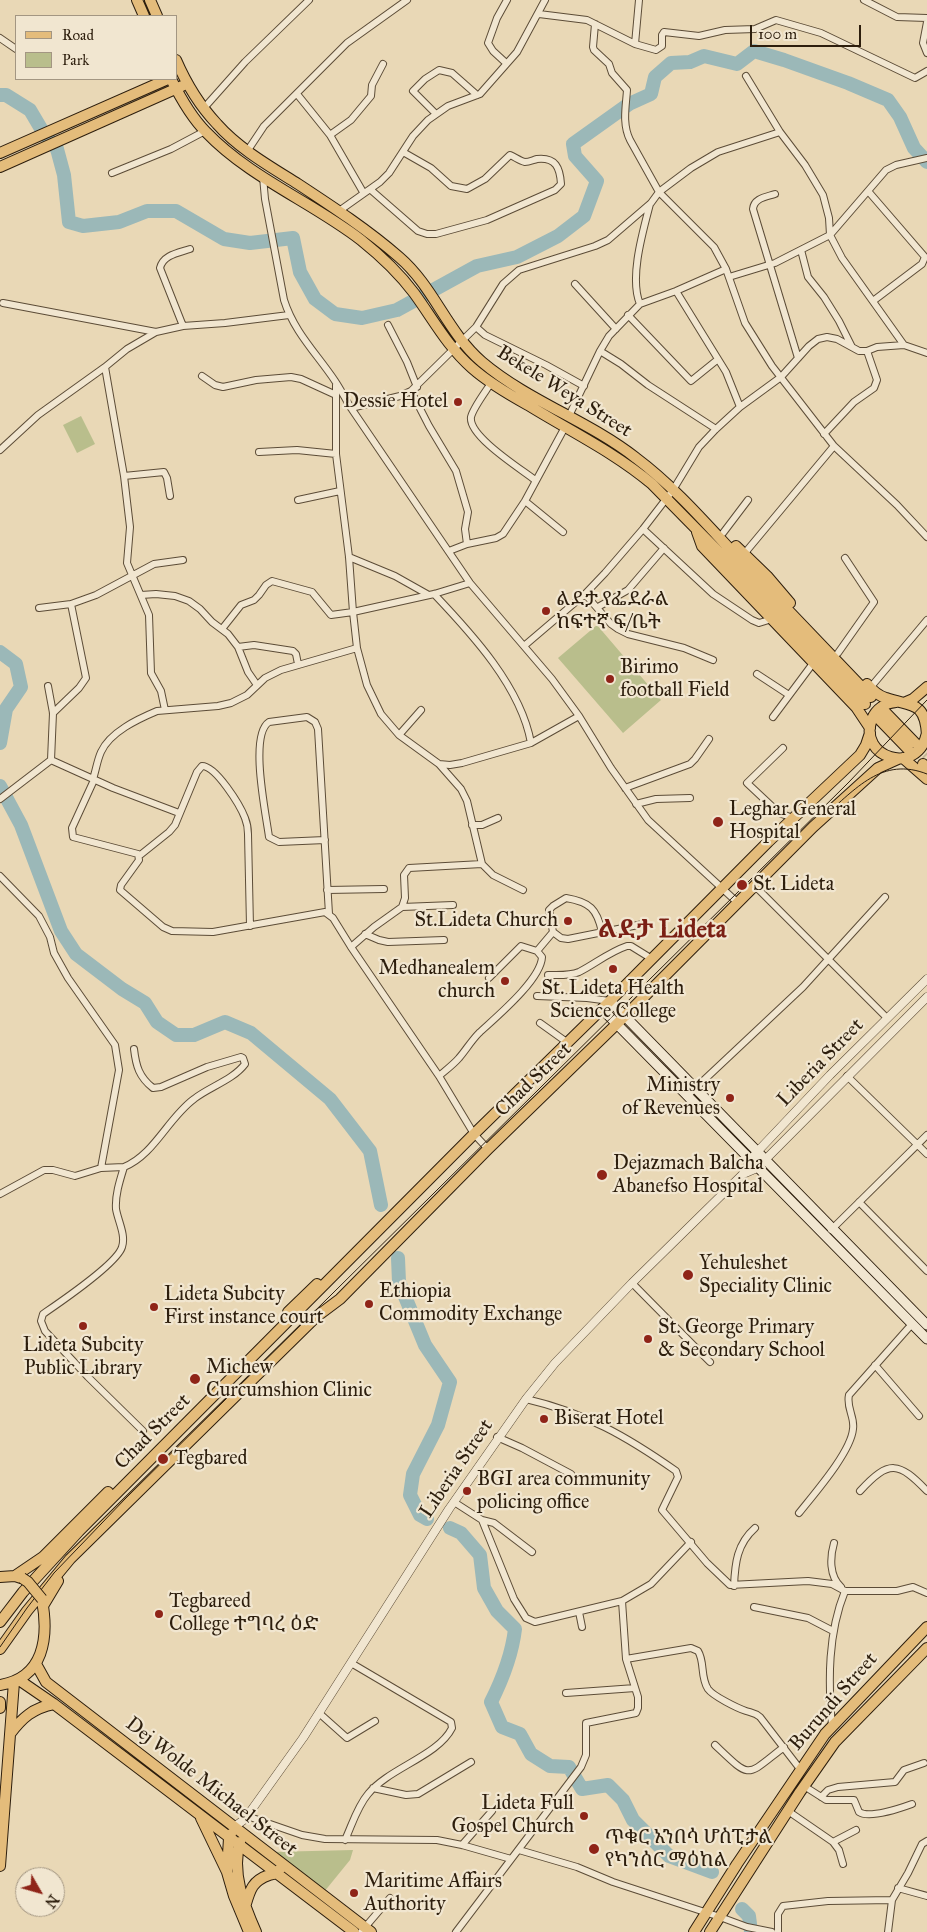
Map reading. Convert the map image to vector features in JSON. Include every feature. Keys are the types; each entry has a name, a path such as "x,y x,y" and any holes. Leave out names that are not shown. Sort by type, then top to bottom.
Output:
{"main road":[{"path":"137,0 144,15"},
{"path":"150,0 157,15"},
{"name":"Bekele Weya Street","path":"179,73 218,125 248,150 370,232 401,258 428,289 462,342 498,374 636,458 672,490 704,521 869,696"},
{"path":"171,80 205,131 222,147 263,177 360,240 387,263 417,297 453,350 491,383 631,466 666,499 764,598 869,696 902,702 919,710 927,728 921,747 913,754 906,752 888,757 879,751 873,744 870,731 856,706 702,546 697,531"},
{"path":"0,153 154,83"},
{"path":"0,168 188,84"},
{"path":"155,99 163,98 185,103"},
{"path":"704,521 723,533 838,653 869,696"},
{"path":"870,731 873,717 878,710 887,704 913,699 927,688"},
{"path":"881,715 927,779"},
{"name":"Chad Street","path":"0,1622 22,1592 79,1531 474,1134 568,1043 605,1003 652,960 793,818 860,755 866,745 870,731"},
{"name":"Chad Street","path":"43,1602 61,1577 320,1321 329,1308 488,1149 617,1024 813,827 872,773 906,752"},
{"path":"605,1003 625,1016 832,1229 926,1334"},
{"path":"605,1003 617,1024 686,1096 912,1324 926,1334"},
{"name":"Chad Street","path":"18,1577 43,1557 305,1294 338,1272"},
{"name":"Chad Street","path":"0,1649 48,1584 70,1559 316,1317 329,1308"},
{"path":"0,1685 16,1682 36,1664 45,1633 43,1602 32,1586 18,1577 1,1575"},
{"name":"Burundi Street","path":"694,1932 762,1826 828,1730 927,1627"},
{"name":"Burundi Street","path":"710,1932 804,1786 835,1742 904,1670 925,1654"},
{"path":"894,1660 904,1670"},
{"name":"Dej Wolde Michael Street","path":"36,1664 46,1682 238,1830 354,1932"},
{"path":"0,1866 16,1682"},
{"name":"Dej Wolde Michael Street","path":"16,1682 54,1704 229,1838 281,1869 366,1930"},
{"path":"0,1702 0,1708"},
{"path":"10,1735 23,1718 40,1707 54,1704"},
{"path":"828,1730 835,1742"},
{"path":"131,1763 139,1752"},
{"path":"201,1816 227,1872 234,1896 249,1932"},
{"path":"762,1826 774,1833"},
{"path":"227,1872 229,1838 238,1830"},
{"path":"238,1830 237,1877 245,1907 256,1932"},
{"path":"245,1907 250,1890 258,1879 281,1869"}],"street":[{"path":"204,108 245,62 309,0"},
{"path":"248,150 264,126 347,43 407,0"},
{"path":"506,63 492,51 488,43 497,18 507,0"},
{"path":"339,211 356,200 363,192 371,190 389,173 413,136 436,114 448,106 477,95 517,52 546,0"},
{"path":"636,44 639,0"},
{"path":"864,0 897,17 927,18"},
{"path":"539,14 579,18 636,44 656,50 662,46 662,35 664,32 699,36 725,30 755,29 776,20 804,27 835,39 915,78 927,71"},
{"path":"927,22 923,43 927,53"},
{"path":"595,24 593,47 609,64 612,73 626,86 626,133 659,192 714,247 726,269 745,323 762,351 824,434 927,537"},
{"path":"0,38 15,48"},
{"path":"330,135 351,120 372,96 372,85 383,64"},
{"path":"436,114 413,91 419,83 439,70 452,73 477,95"},
{"path":"746,76 780,132 805,165 823,195 829,218 830,235 842,258 904,346"},
{"path":"297,94 330,135 363,192"},
{"path":"112,173 171,149 205,131"},
{"path":"351,408 400,396 414,389 476,327 503,284 519,270 596,246 608,240 651,203 659,192 691,168 718,152 780,132"},
{"path":"371,190 418,231 436,234 486,220 555,190 561,184 558,165 544,159 523,162 510,155 477,185 467,189 459,188 451,186 431,168 403,152"},
{"path":"729,278 769,265 830,235 886,170 896,165 925,158"},
{"path":"263,177 264,199 284,300 289,315 309,348 336,382 351,408 470,582 552,679 579,716 636,804 654,826 738,903"},
{"path":"868,191 925,256 922,264 874,301"},
{"path":"775,194 757,200 753,204 753,209 798,358"},
{"path":"640,304 636,289 637,272 642,238 651,203"},
{"path":"183,326 160,268 165,258 190,248"},
{"path":"801,250 808,278 824,297 839,321 852,348"},
{"path":"569,416 600,351 628,315 640,304 676,291 726,269"},
{"path":"575,284 616,329"},
{"path":"676,291 726,372 740,407"},
{"path":"3,302 156,332"},
{"path":"0,450 38,415 127,349 156,332 183,326 289,315"},
{"path":"628,315 674,361 690,380 694,380 717,360"},
{"path":"388,325 407,362 414,389 429,426 456,472 468,512 465,529 467,544"},
{"path":"476,327 484,335 584,386"},
{"path":"524,646 585,594 644,529 700,447 716,429 740,407 781,377 818,339 827,337 837,339 860,351 867,351 877,347 904,346 927,353"},
{"path":"600,351 716,429"},
{"path":"824,434 854,402 872,390 876,384 877,380 867,351"},
{"path":"105,367 124,476 130,527 127,563 150,619 151,673 161,691 165,710"},
{"path":"202,376 215,385 223,387 256,380 291,377 301,379 336,395"},
{"path":"336,382 336,454 349,557 356,648 367,685 381,714 399,736 440,764 465,795 482,864 493,875 524,890"},
{"path":"491,383 472,413 472,424 480,436 535,480"},
{"path":"449,551 467,544 496,538 503,534 525,501 565,427"},
{"path":"744,554 834,446"},
{"path":"259,452 297,450 336,454"},
{"path":"124,476 164,472 170,496"},
{"path":"298,500 340,491"},
{"path":"723,533 748,500"},
{"path":"525,501 562,532"},
{"path":"644,529 713,594 759,623 772,619"},
{"path":"598,607 628,590 664,548"},
{"path":"349,557 395,576 430,594 462,623 504,680 528,724 531,743"},
{"path":"838,653 874,602 845,558"},
{"path":"39,608 71,604 96,594 154,564 183,560"},
{"path":"222,629 241,605 254,600 266,585 272,581 312,592 331,615 353,612 430,594 470,582"},
{"path":"585,594 611,624 618,629 628,634 684,648 713,660"},
{"path":"141,595 175,596 189,601 200,609 238,647 248,672 257,685"},
{"path":"53,713 79,688 86,678 71,604"},
{"path":"869,696 927,620"},
{"path":"238,647 254,645 292,651 296,654 298,664"},
{"path":"139,856 130,850 73,837 72,828 93,779 101,752 111,738 148,714 165,710 218,706 231,702 247,695 265,678 281,670 356,648"},
{"path":"773,717 814,662"},
{"path":"757,674 789,696"},
{"path":"2,798 51,760 53,713 48,686"},
{"path":"399,736 421,710"},
{"path":"440,764 462,763 531,743 579,716"},
{"path":"325,840 279,842 269,837 259,763 261,732 264,725 269,722 307,717 315,722 318,729 325,840 328,914"},
{"path":"625,788 690,764 708,738"},
{"path":"782,748 747,783 779,813 793,818"},
{"path":"51,760 93,779 180,813"},
{"path":"250,926 248,834 245,818 224,783 205,766 197,772 175,825 139,856 138,862 121,885 120,890 167,930 214,932 250,926 325,912 328,914 333,918 439,1076 474,1134 488,1149"},
{"path":"636,804 656,800 690,798"},
{"path":"472,825 482,825 498,818"},
{"path":"402,907 405,898 404,875 409,868 482,864"},
{"path":"0,876 39,916 50,937 54,953 68,978 115,1045 119,1070 101,1168"},
{"path":"755,886 887,1018"},
{"path":"327,890 384,889"},
{"path":"686,1096 803,987 885,897"},
{"path":"602,932 600,919 592,908 583,902 566,898 549,910 553,932 561,938 568,939 643,924"},
{"path":"351,946 402,907 453,905"},
{"path":"537,951 553,932"},
{"path":"365,934 388,942 444,940"},
{"path":"439,1076 458,1060 478,1035 499,1016 529,983 542,957 537,951 521,946 489,978"},
{"path":"548,976 579,972 590,964 627,946 631,946 652,960"},
{"name":"Liberia Street","path":"238,1830 318,1713 497,1438 555,1363 632,1283 743,1174 750,1160 757,1152 927,979"},
{"path":"537,996 587,998 605,1003"},
{"name":"Liberia Street","path":"743,1174 756,1168 927,997"},
{"path":"540,1024 568,1043"},
{"path":"869,1037 878,1045"},
{"path":"0,1194 44,1170 53,1170 75,1176 101,1168 124,1167 137,1159 193,1100 245,1064 243,1058 240,1057 207,1067 161,1087 152,1088 139,1074 134,1049"},
{"path":"846,1076 927,1154"},
{"path":"825,1236 927,1135"},
{"path":"124,1167 118,1186 116,1206 122,1236 122,1247 116,1257 82,1286 43,1314 41,1321 46,1331 88,1377 144,1431"},
{"path":"859,1202 927,1271"},
{"path":"632,1283 710,1362"},
{"path":"799,1513 842,1455 854,1428 848,1408 849,1396 912,1324"},
{"path":"875,1366 919,1416"},
{"path":"526,1399 552,1405 592,1419 676,1471 678,1477 662,1510 726,1582 734,1586 808,1581 832,1584 845,1591 897,1591 913,1587 927,1593"},
{"path":"497,1438 522,1448 571,1474"},
{"path":"860,1491 877,1474 899,1468 915,1478 927,1491"},
{"path":"454,1502 482,1520 500,1527 532,1552"},
{"path":"482,1520 518,1608 526,1618 535,1622 622,1601 651,1584 691,1542"},
{"path":"734,1586 740,1546 746,1536 755,1528"},
{"path":"834,1543 830,1559 833,1574 837,1583 845,1591"},
{"path":"828,1730 833,1631 845,1591"},
{"path":"456,1932 580,1767 586,1755 586,1723 636,1713 638,1704 626,1659 622,1601"},
{"path":"754,1607 808,1618 833,1631"},
{"path":"579,1612 582,1627"},
{"path":"626,1659 659,1652 694,1648 700,1655 704,1680 711,1692 745,1711 756,1714 800,1769"},
{"path":"346,1840 362,1802 374,1788 388,1776 435,1747 451,1732 452,1725 446,1719 350,1663"},
{"path":"566,1693 635,1688"},
{"path":"318,1713 347,1738 375,1721"},
{"path":"715,1745 738,1768 746,1772 753,1771 784,1748"},
{"path":"374,1788 406,1794 418,1794 471,1762"},
{"path":"821,1797 828,1790 838,1787 894,1783 904,1770 924,1763"},
{"path":"804,1786 829,1800 854,1800 859,1812 864,1815 912,1804"},
{"path":"462,1846 492,1811"},
{"path":"788,1811 833,1842 844,1864"},
{"path":"246,1818 302,1836 346,1840 423,1840 462,1846 511,1860"},
{"path":"833,1842 856,1830"},
{"path":"888,1932 892,1900 922,1844 927,1842"},
{"path":"519,1850 577,1867 613,1882 720,1916 747,1927 772,1932"},
{"path":"898,1888 927,1896"},
{"path":"366,1930 390,1898"},
{"path":"778,1932 778,1914 783,1906 828,1901 892,1900"}],"green space":[{"path":"81,416 95,444 77,453 63,425"},
{"name":"Birimo football Field","path":"597,625 661,700 623,733 558,658"},
{"path":"353,1850 350,1860 324,1892 271,1852"}],"waterway":[{"path":"0,95 6,95 30,110 43,132 57,149 64,175 69,222 83,226 119,222 147,211 176,211 224,239 250,243 293,238 300,272 315,299 335,314 362,318 397,310 477,266 517,257 558,236 584,216 597,181 575,156 573,144 629,104 651,94 655,77 671,63 690,62 704,56 737,64 754,51 848,83 888,100 900,117 914,148 927,162"},
{"path":"0,652 16,664 21,687 6,709 0,743"},
{"path":"0,786 21,825 61,931 76,954 122,989 145,1003 157,1022 176,1035 194,1035 225,1022 251,1033 330,1099 370,1151 381,1205"},
{"path":"398,1258 399,1282 425,1345 450,1382 438,1425 413,1474 410,1495 420,1515 427,1519"},
{"path":"450,1528 461,1533 480,1555 484,1588 497,1611 515,1629 512,1648 491,1702 502,1727 520,1734 531,1754 550,1766 569,1767 582,1789 608,1785 623,1800 633,1820 669,1856 712,1872"},
{"path":"742,1909 749,1916 751,1932"}],"tunnel":[{"path":"915,743 927,755"}],"tram line":[{"path":"0,1647 54,1573 125,1499 849,782 927,700"},
{"path":"824,816 859,786 883,772 896,769 927,774"}],"place":[{"name":"Dessie Hotel","path":"458,402"},
{"name":"ልደታ የፌደራል ከፍተኛ ፍ/ቤት","path":"546,611"},
{"name":"Birimo football Field","path":"610,679"},
{"name":"Leghar General Hospital","path":"718,822"},
{"name":"St. Lideta","path":"742,885"},
{"name":"St.Lideta Church","path":"568,921"},
{"name":"St. Lideta Health Science College","path":"613,969"},
{"name":"Medhanealem church","path":"505,981"},
{"name":"Ministry of Revenues","path":"730,1098"},
{"name":"Dejazmach Balcha Abanefso Hospital","path":"602,1175"},
{"name":"Yehuleshet Speciality Clinic","path":"688,1275"},
{"name":"Ethiopia Commodity Exchange","path":"369,1304"},
{"name":"Lideta Subcity First instance court","path":"154,1307"},
{"name":"Lideta Subcity Public Library","path":"83,1326"},
{"name":"St. George Primary & Secondary School","path":"648,1339"},
{"name":"Michew Curcumshion Clinic","path":"195,1379"},
{"name":"Biserat Hotel","path":"544,1419"},
{"name":"Tegbared","path":"163,1459"},
{"name":"BGI area community policing office","path":"467,1491"},
{"name":"Tegbareed College ተግባረ ዕድ","path":"159,1614"},
{"name":"Lideta Full Gospel Church","path":"584,1816"},
{"name":"ጥቁር አንበሳ ሆስፒታል የካንሰር ማዕከል","path":"594,1849"},
{"name":"Maritime Affairs Authority","path":"354,1893"}],"district":[{"name":"ልደታ Lideta","path":"662,931"}]}
